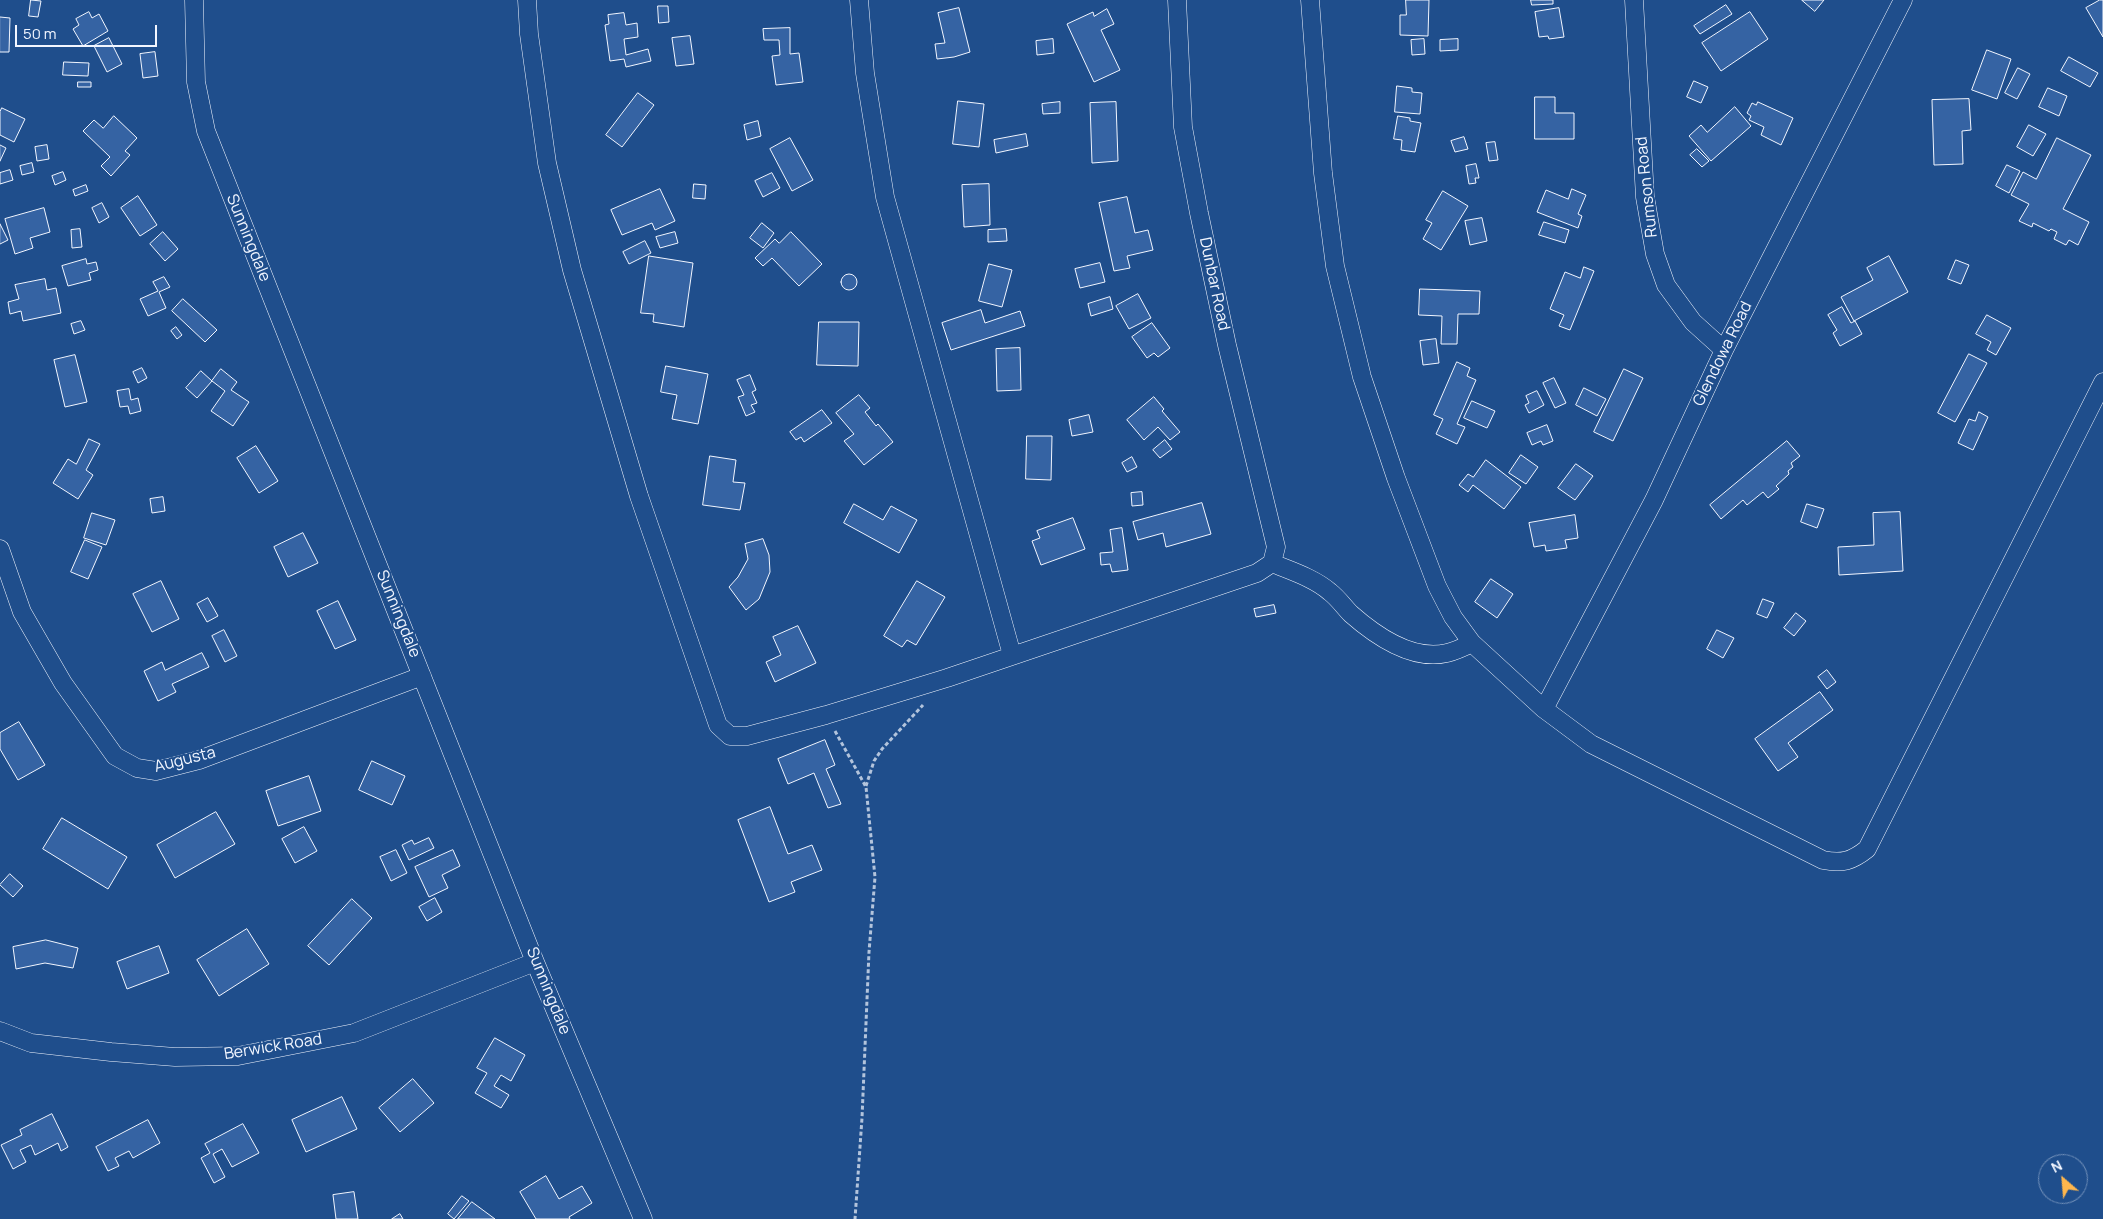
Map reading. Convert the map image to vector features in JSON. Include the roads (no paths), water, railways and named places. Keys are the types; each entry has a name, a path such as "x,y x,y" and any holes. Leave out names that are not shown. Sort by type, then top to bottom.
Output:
{"street":[{"name":"Sunningdale","path":"194,0 196,82 206,132 535,962 643,1219"},
{"path":"527,0 529,34 547,163 572,270 640,496 718,725 730,736 746,736 826,715 947,678 1257,574 1272,562 1314,582 1330,592 1352,615 1375,632 1409,651 1433,655 1441,654 1472,643"},
{"path":"859,0 865,73 885,197 1012,655"},
{"name":"Dunbar Road","path":"1177,0 1183,127 1227,345 1276,547 1272,562"},
{"path":"1310,0 1324,173 1335,266 1362,377 1396,478 1437,586 1453,617 1472,643 1544,709 1591,744 1824,860 1836,863 1847,862 1856,858 1867,849 2103,382"},
{"name":"Rumson Road","path":"1634,0 1645,197 1655,254 1666,285 1693,322 1724,350"},
{"name":"Glendowa Road","path":"1544,709 1654,500 1724,350 1903,0"},
{"name":"Augusta","path":"0,549 22,612 64,683 115,756 137,768 156,771 199,760 422,676"},
{"name":"Berwick Road","path":"0,1032 31,1043 110,1052 175,1057 238,1056 354,1033 535,962"}]}
